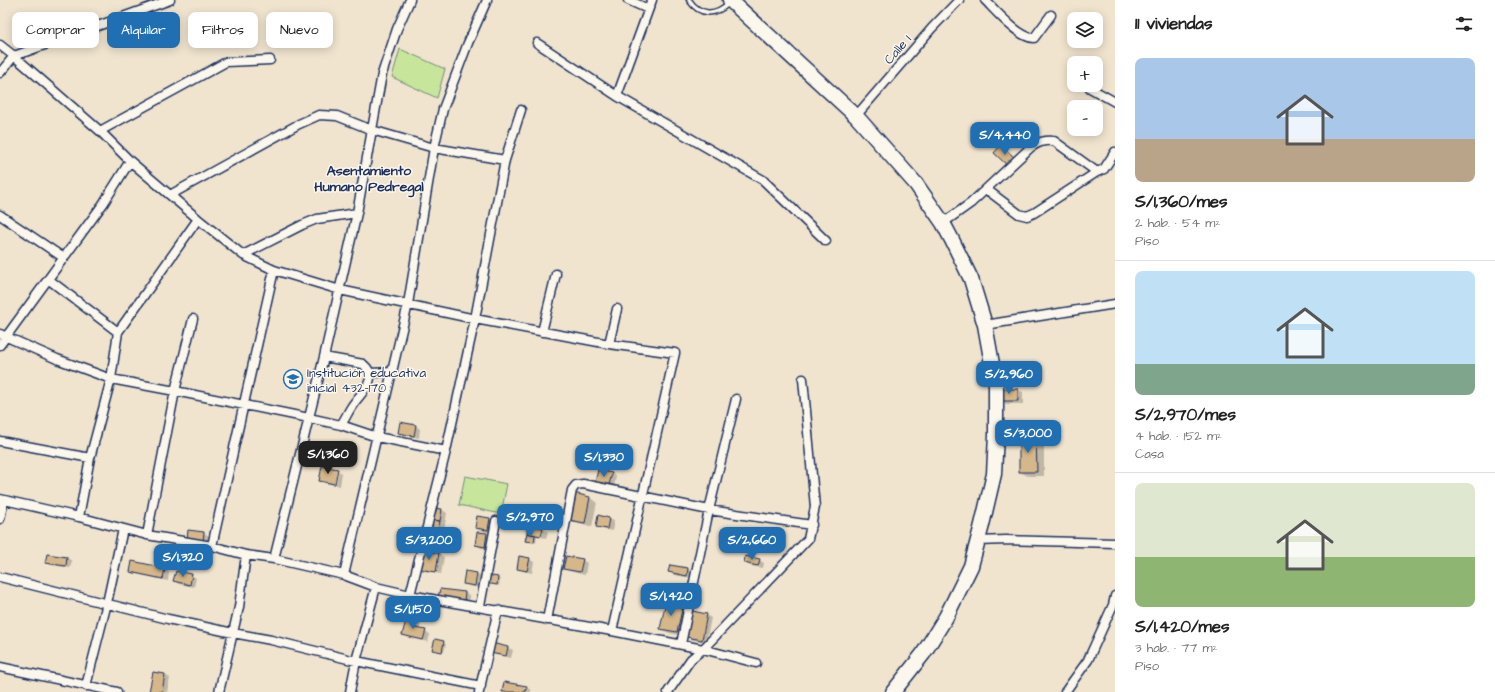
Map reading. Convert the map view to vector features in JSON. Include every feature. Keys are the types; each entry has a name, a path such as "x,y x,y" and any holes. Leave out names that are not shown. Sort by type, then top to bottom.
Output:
{"highway":[{"path":"731,1 856,116 916,184 943,223 970,279 985,325 996,386 996,435 994,474 978,541 970,566 946,617 924,654 893,692"}],"street":[{"path":"0,73 14,56 170,0"},
{"path":"274,559 324,358 357,214 382,74 397,29 410,0"},
{"path":"344,575 408,304 434,148 443,109 468,43 487,0"},
{"path":"628,0 648,9"},
{"path":"617,96 652,0"},
{"name":"Calle 1","path":"856,116 932,28 959,0"},
{"path":"985,0 1005,19 1029,38 1034,38 1051,15"},
{"path":"537,43 617,96 763,180 826,241"},
{"path":"0,45 100,132 130,161 198,219 243,255 274,270 340,290 475,319 610,344 675,353 612,631"},
{"path":"100,132 226,62 270,60"},
{"path":"1097,92 1115,102"},
{"path":"410,595 446,451 475,319 505,160 521,110"},
{"path":"170,195 299,124 320,115 336,116 372,130 434,148 505,160"},
{"path":"943,223 971,203 1031,147 1039,142 1054,140 1097,172"},
{"path":"986,189 1019,214 1026,216 1034,213 1104,169 1115,152"},
{"path":"0,345 3,336 64,258 103,204 130,161"},
{"path":"243,255 302,224 317,220 357,214"},
{"path":"0,215 64,258"},
{"path":"80,517 90,458 111,379 118,332 198,219"},
{"path":"212,546 274,270"},
{"path":"542,332 556,274"},
{"path":"48,278 118,332"},
{"path":"985,325 1115,304"},
{"path":"610,344 617,308"},
{"path":"147,535 175,390 193,319"},
{"path":"3,336 57,359 111,379 175,390 309,418 341,425 377,437 446,451"},
{"path":"324,358 363,364 368,368 370,373 370,382 366,390 352,405 341,425"},
{"path":"370,373 393,372"},
{"path":"668,692 687,664 808,539 816,507 803,379"},
{"path":"681,644 708,510 736,399"},
{"path":"0,441 90,458"},
{"path":"547,620 572,490 576,485 583,484 708,510 812,525"},
{"path":"0,519 2,500 80,517 123,530 212,546 246,555 274,559 344,575 376,587 410,595 480,606 547,620 681,644 756,663"},
{"path":"480,606 496,521"},
{"path":"86,686 108,603 123,530"},
{"path":"978,541 1065,541 1115,543"},
{"path":"219,692 239,607 246,555"},
{"path":"0,577 168,619 271,640 480,689 498,610"},
{"path":"350,692 356,661 376,587"},
{"path":"1065,692 1088,660 1113,605 1115,596"},
{"path":"0,667 98,690 117,692"}],"lane":[{"path":"689,0 700,12 712,13 722,9 731,1"}],"green space":[{"path":"400,49 445,69 437,98 392,77"},
{"path":"465,476 507,484 501,514 459,505"}],"building":[{"path":"1001,145 1016,159 1009,167 994,153"},
{"path":"1000,389 1018,389 1018,401 1000,401"},
{"path":"400,422 416,425 414,436 398,433"},
{"path":"1019,436 1036,436 1037,472 1019,472"},
{"path":"322,466 338,469 335,484 319,481"},
{"path":"598,470 612,473 609,485 595,482"},
{"path":"574,493 590,497 585,523 569,520"},
{"path":"432,508 442,509 440,521 430,520"},
{"path":"598,515 609,518 607,529 596,527"},
{"path":"477,516 490,518 488,530 475,528"},
{"path":"430,520 440,521 438,534 429,532"},
{"path":"528,525 543,528 541,536 527,533"},
{"path":"188,530 204,532 203,542 187,540"},
{"path":"477,532 487,533 485,547 475,545"},
{"path":"527,533 535,535 534,542 525,541"},
{"path":"422,551 439,553 436,572 419,569"},
{"path":"47,554 67,557 66,566 45,563"},
{"path":"519,556 530,558 527,571 517,569"},
{"path":"566,556 583,559 580,572 563,569"},
{"path":"745,556 760,559 758,566 744,563"},
{"path":"132,561 165,568 163,579 130,572"},
{"path":"670,565 688,568 687,576 668,572"},
{"path":"176,571 192,574 190,585 173,581"},
{"path":"465,571 477,573 475,586 463,584"},
{"path":"487,575 498,577 497,585 485,583"},
{"path":"440,589 465,592 464,601 438,597"},
{"path":"666,601 683,605 677,632 660,629"},
{"path":"692,611 707,614 702,640 687,637"},
{"path":"407,617 416,619 414,628 426,630 423,640 402,635"},
{"path":"435,639 444,641 442,652 432,650"},
{"path":"492,643 508,647 506,656 490,653"},
{"path":"153,672 165,674 162,692 149,692"},
{"path":"504,682 527,686 525,692 502,692"}],"place":[{"name":"Institución educativa inicial 432-170","path":"293,379"}],"district":[{"name":"Asentamiento Humano Pedregal","path":"369,178"}]}
